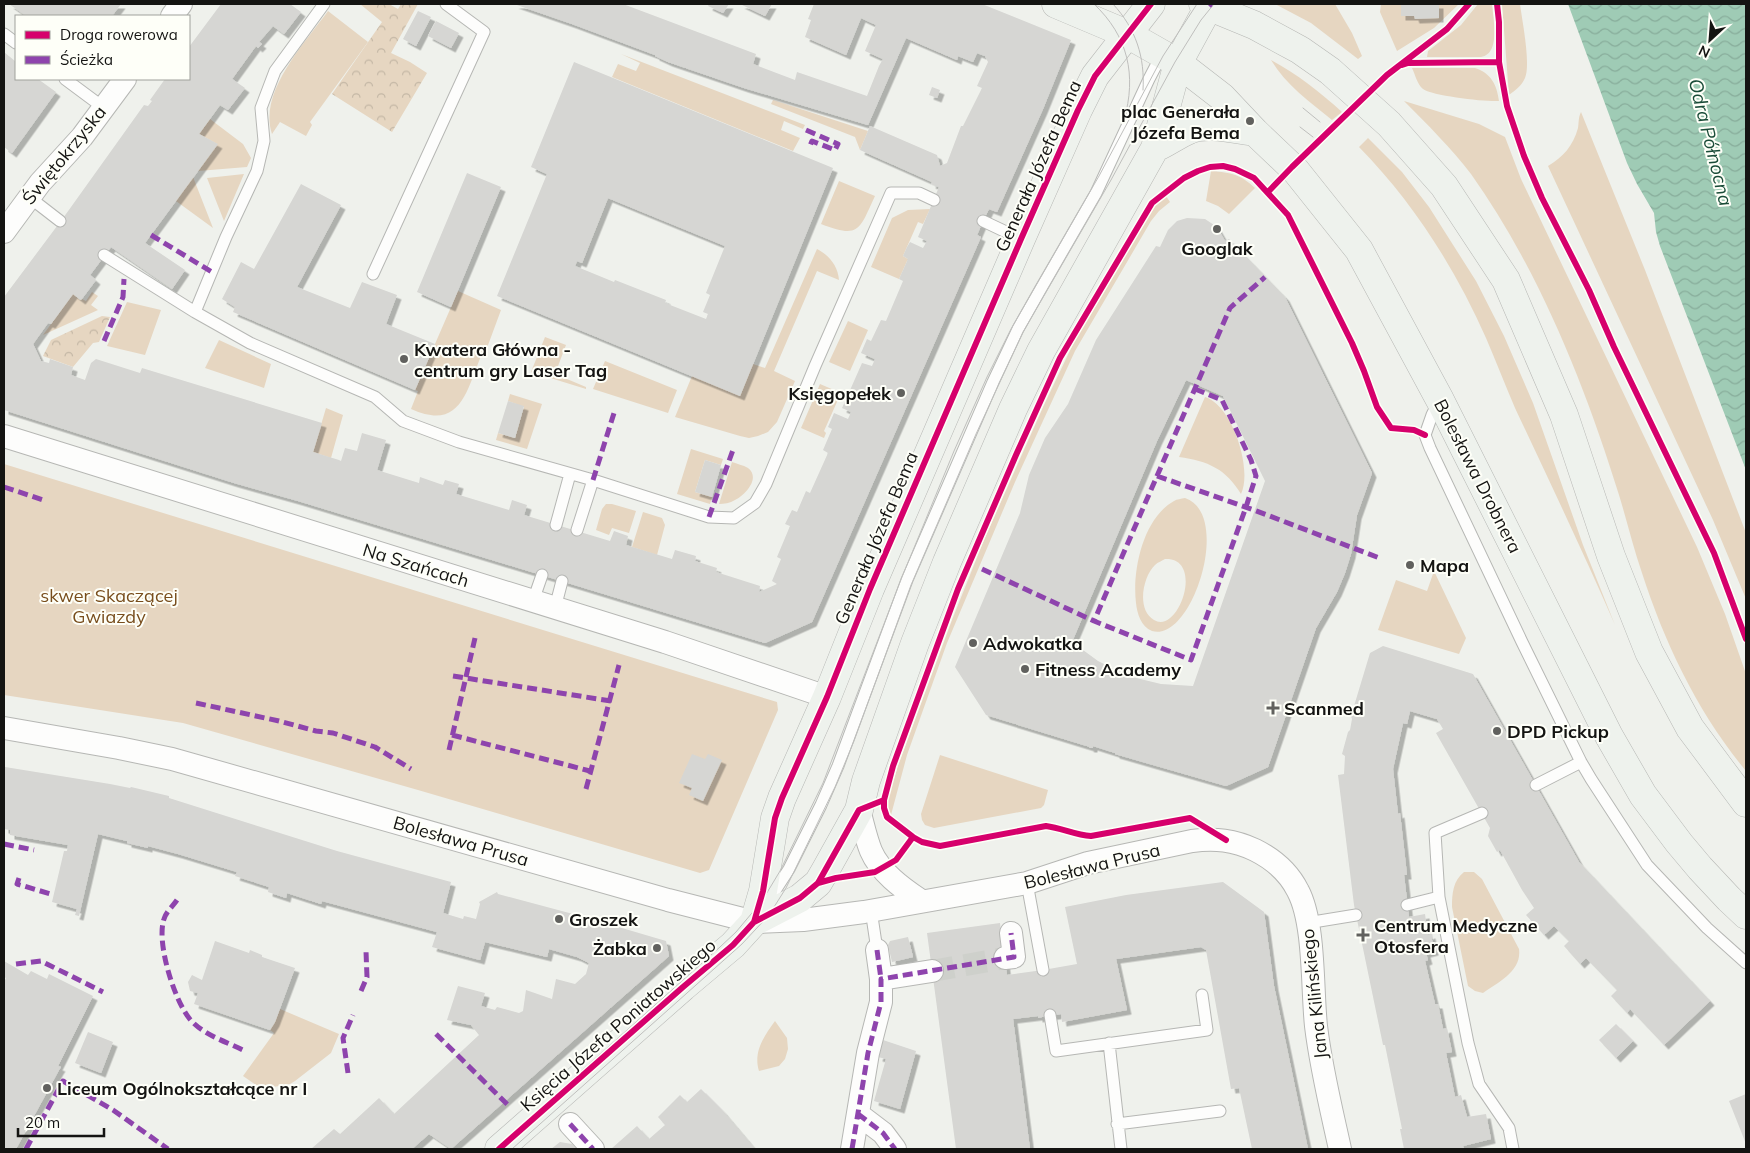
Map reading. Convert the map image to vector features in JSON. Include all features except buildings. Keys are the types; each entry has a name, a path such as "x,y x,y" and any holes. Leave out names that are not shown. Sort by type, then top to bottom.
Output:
{"street":[{"path":"173,15 181,4"},
{"name":"Bolesława Drobnera","path":"1056,4 1127,34 1170,59 1222,97 1296,171 1359,250 1440,400 1609,736 1642,794 1700,868 1746,915"},
{"path":"1127,34 1151,4"},
{"path":"754,922 800,898 818,883 859,810 866,781 915,643 947,562 1013,409 1041,351 1155,148 1170,59 1208,4 1254,25 1300,50 1330,71 1389,124 1444,186 1510,289 1564,415 1610,556 1649,652 1690,728 1746,803"},
{"name":"Generała Józefa Bema","path":"754,922 763,891 775,818 827,697 870,589 1078,110 1095,76 1127,34"},
{"name":"Świętokrzyska","path":"4,232 40,183 82,137 124,80"},
{"path":"1155,148 1191,129 1215,127 1255,132"},
{"name":"Na Szańcach","path":"4,436 675,645 827,697"},
{"name":"Bolesława Prusa","path":"4,728 172,759 668,900 754,922 803,920 1027,883 1088,864 1208,839 1226,840 1262,854"},
{"path":"859,810 872,852 880,864 908,892 920,900"},
{"name":"Jana Kilińskiego","path":"1262,854 1289,877 1299,892 1304,908 1316,1026 1322,1065 1340,1149"},
{"name":"Księcia Józefa Poniatowskiego","path":"499,1149 560,1113 683,986 733,945 754,922"},
{"path":"1005,958 1014,957 1011,933"},
{"path":"852,1149 868,1053 881,1002 881,979 877,950"},
{"path":"881,979 932,971"},
{"path":"560,1113 593,1149"},
{"path":"858,1114 883,1133 895,1149"}],"lane":[{"path":"195,312 226,237 257,171 264,141 260,108 275,71 324,4"},
{"path":"373,274 484,32 446,4"},
{"path":"4,34 15,42"},
{"path":"754,922 789,869 821,805 841,757 907,580 993,382 1035,298 1096,194 1148,79 1170,59"},
{"path":"66,80 104,108"},
{"path":"104,256 195,312 250,342 375,397 403,420 459,442 592,480 709,518 734,518 755,503 766,484 815,366 891,193 919,193 934,200"},
{"path":"30,197 60,221"},
{"path":"983,221 1021,238"},
{"path":"1440,400 1425,435 1430,448 1581,762 1647,864 1707,928 1746,963"},
{"path":"556,524 570,474"},
{"path":"577,530 592,480"},
{"path":"534,602 542,574"},
{"path":"555,608 562,581"},
{"path":"1536,785 1581,762"},
{"path":"1482,814 1435,833 1439,897 1468,1044 1480,1084 1509,1128 1513,1149"},
{"path":"1027,883 1043,970"},
{"path":"1407,905 1439,897"},
{"path":"871,910 877,950"},
{"path":"1307,923 1356,915"},
{"path":"1050,1015 1056,1051 1207,1030 1202,995"},
{"path":"1109,1043 1121,1149"},
{"path":"1117,1124 1220,1111"}],"green space":[{"path":"360,4 389,4 398,9 401,4 418,4 391,53 427,73 392,132 332,94 382,22"},
{"path":"1275,4 1335,4 1352,33 1362,56 1358,59 1311,23"},
{"path":"1381,4 1459,4 1434,28 1397,51 1380,12"},
{"path":"1478,4 1492,4 1494,43 1487,54 1481,57 1427,57 1428,51 1461,25"},
{"path":"1502,4 1520,4 1527,53 1525,78 1509,95"},
{"path":"328,11 368,42 310,122 312,125 306,136 280,122 272,134 269,118 278,85 296,53"},
{"path":"621,54 805,125 803,129 784,121 781,130 800,138 793,151 612,77 618,64 636,71 640,63"},
{"path":"1271,60 1308,84 1342,112 1332,120 1291,85"},
{"path":"1412,68 1475,68 1481,70 1492,80 1497,90 1499,101 1483,101 1429,92 1419,84"},
{"path":"773,100 868,131 860,150 855,137 771,104"},
{"path":"1404,101 1479,124 1505,137 1521,179 1697,547 1725,614 1746,674 1746,771 1698,702 1672,652 1651,600 1606,453 1575,370 1518,248 1471,174 1430,127"},
{"path":"1581,112 1645,270 1746,533 1746,599 1713,520 1548,166 1563,155 1570,146 1578,128"},
{"path":"210,119 243,144 251,158 247,167 198,171 217,144 199,134"},
{"path":"1368,138 1402,172 1429,207 1476,281 1504,336 1533,403 1583,545 1615,625 1461,286 1415,213 1379,168 1359,147"},
{"path":"1211,171 1235,175 1255,188 1229,214 1218,206 1206,201"},
{"path":"244,174 224,221 207,178"},
{"path":"193,177 213,228 176,201"},
{"path":"839,181 875,196 861,224 851,231 844,231 821,224"},
{"path":"1166,196 1170,202 1151,221 1075,351 1015,482 947,643 907,755 891,815 887,800 898,766 984,540 1076,338 1149,215"},
{"path":"930,209 923,224 918,222 903,256 908,259 899,279 871,267 892,218 908,210"},
{"path":"817,249 832,262 837,270 839,280 817,271 774,371 795,381 777,422 768,432 749,438 675,417 692,376 740,396 753,364 765,368"},
{"path":"458,291 501,310 484,356 481,356 471,383 459,405 451,412 440,415 427,415 411,409 418,391 415,390"},
{"path":"92,292 98,296 91,305 98,310 43,335 73,294 80,300 86,301"},
{"path":"127,302 161,310 145,355 107,346"},
{"path":"102,316 110,317 99,342 93,343 73,367 43,356 51,340"},
{"path":"848,321 868,330 850,371 829,362"},
{"path":"545,337 566,345 555,374 586,387 586,389 531,372"},
{"path":"219,340 271,364 264,388 205,368"},
{"path":"605,361 677,390 668,413 593,389"},
{"path":"820,384 841,393 824,431 826,433 824,438 801,428"},
{"path":"510,394 542,404 527,449 496,440 498,433 515,438 524,407 508,401"},
{"path":"1205,397 1215,402 1224,412 1238,439 1244,469 1244,483 1241,494 1222,472 1199,461 1179,457"},
{"path":"326,408 343,415 331,458 313,452"},
{"path":"691,449 723,459 721,465 705,460 695,492 712,497 710,504 677,494"},
{"path":"732,462 748,468 752,472 752,481 739,498 729,503 719,504"},
{"name":"skwer Skaczącej Gwiazdy","path":"4,464 777,702 778,710 709,870 700,873 183,723 4,695"},
{"path":"1185,498 1199,509 1206,527 1206,550 1202,575 1193,598 1181,618 1167,629 1152,631 1142,623 1137,607 1135,590 1138,561 1147,532 1154,520 1163,509 1174,501","holes":["1165,559 1177,562 1184,570 1186,581 1179,607 1172,617 1163,622 1154,620 1148,615 1143,601 1147,577 1157,563"]},
{"path":"606,504 636,511 629,533 612,528 609,535 596,530 602,509"},
{"path":"643,512 662,518 665,525 657,555 632,547"},
{"path":"1434,571 1466,638 1459,654 1378,630 1396,580 1427,591"},
{"path":"940,755 1048,790 1044,805 1041,808 934,828 925,825 921,814"},
{"path":"1464,872 1474,872 1482,879 1519,949 1517,964 1513,970 1483,993 1475,991 1468,986 1452,907 1452,897 1457,879"},
{"path":"280,1009 339,1034 331,1053 295,1081 290,1084 262,1089 243,1076 274,1033 270,1030"},
{"path":"775,1021 787,1038 788,1049 785,1059 779,1066 759,1071 757,1057 761,1044"}],"water":[{"name":"Odra Północna","path":"1568,4 1746,4 1746,470 1660,246 1654,213 1627,163"}],"tunnel":[{"path":"932,971 1005,958"}],"tram line":[{"path":"1094,4 1115,29 1127,57 1130,87 1124,120"},
{"path":"1113,4 1128,23 1137,44 1142,66 1143,90"},
{"path":"494,1149 720,947 736,932 762,901 780,871 823,783 902,577 987,377 1011,329 1099,176 1163,56 1197,4"},
{"path":"512,1149 742,944 769,915 786,888 835,787 854,741 911,585 976,434 1023,332 1111,180 1175,62 1201,20 1214,4"},
{"path":"1303,108 1320,122"},
{"path":"1300,127 1313,137"}],"marked path":[{"path":"806,130 838,144 835,150 812,141 809,148"},
{"path":"151,235 212,272"},
{"path":"1195,389 1222,400 1251,460 1256,476 1191,660 1094,621 1230,308 1265,277"},
{"path":"104,341 123,297 124,279"},
{"path":"593,480 614,413"},
{"path":"709,517 734,447"},
{"path":"1157,476 1254,510 1382,559"},
{"path":"4,487 46,501"},
{"path":"982,569 1094,621"},
{"path":"449,750 475,638"},
{"path":"586,789 619,665"},
{"path":"453,676 611,701"},
{"path":"196,703 316,731 333,733 375,747 411,769"},
{"path":"452,735 590,771"},
{"path":"4,844 34,850"},
{"path":"19,878 17,884 54,895"},
{"path":"177,900 165,916 162,942 168,970 178,998 189,1018 200,1029 245,1051"},
{"path":"852,1149 868,1053 881,1002 881,979 1014,957 1011,933"},
{"path":"877,950 881,979"},
{"path":"361,991 367,977 366,951"},
{"path":"16,964 41,961 103,992"},
{"path":"348,1073 343,1038 353,1015"},
{"path":"436,1034 509,1106"},
{"path":"26,1149 63,1081 113,1110 168,1149"},
{"path":"858,1114 883,1133 895,1149"},
{"path":"570,1124 593,1149"}],"cycle path":[{"path":"754,922 763,891 775,818 782,798 827,697 870,589 1021,239 1095,76 1151,4"},
{"path":"1268,192 1387,75 1447,29 1469,4"},
{"path":"1497,4 1499,62 1507,106 1524,156 1542,198 1589,290 1614,347 1714,553 1746,639"},
{"path":"1402,65 1408,63 1499,62"},
{"path":"1226,840 1190,818 1091,836 1046,826 940,846 922,842 887,817 884,800 893,766 958,589 1060,358 1152,203 1184,178 1210,167 1223,166 1235,169 1254,178 1288,215 1352,343 1377,407 1391,428 1414,430 1425,435"},
{"path":"499,1149 733,945 754,922 800,898 818,883 859,810 884,800"},
{"path":"818,883 875,872 896,860 913,837"}],"place":[{"name":"plac Generała Józefa Bema","path":"1250,121"},
{"name":"Googlak","path":"1217,229"},
{"name":"Kwatera Główna - centrum gry Laser Tag","path":"404,359"},
{"name":"Księgopełek","path":"901,393"},
{"name":"Mapa","path":"1410,565"},
{"name":"Adwokatka","path":"973,643"},
{"name":"Fitness Academy","path":"1025,669"},
{"name":"Scanmed","path":"1273,708"},
{"name":"DPD Pickup","path":"1497,731"},
{"name":"Groszek","path":"559,919"},
{"name":"Centrum Medyczne Otosfera","path":"1363,935"},
{"name":"Żabka","path":"657,948"},
{"name":"Liceum Ogólnokształcące nr I","path":"47,1088"}]}
